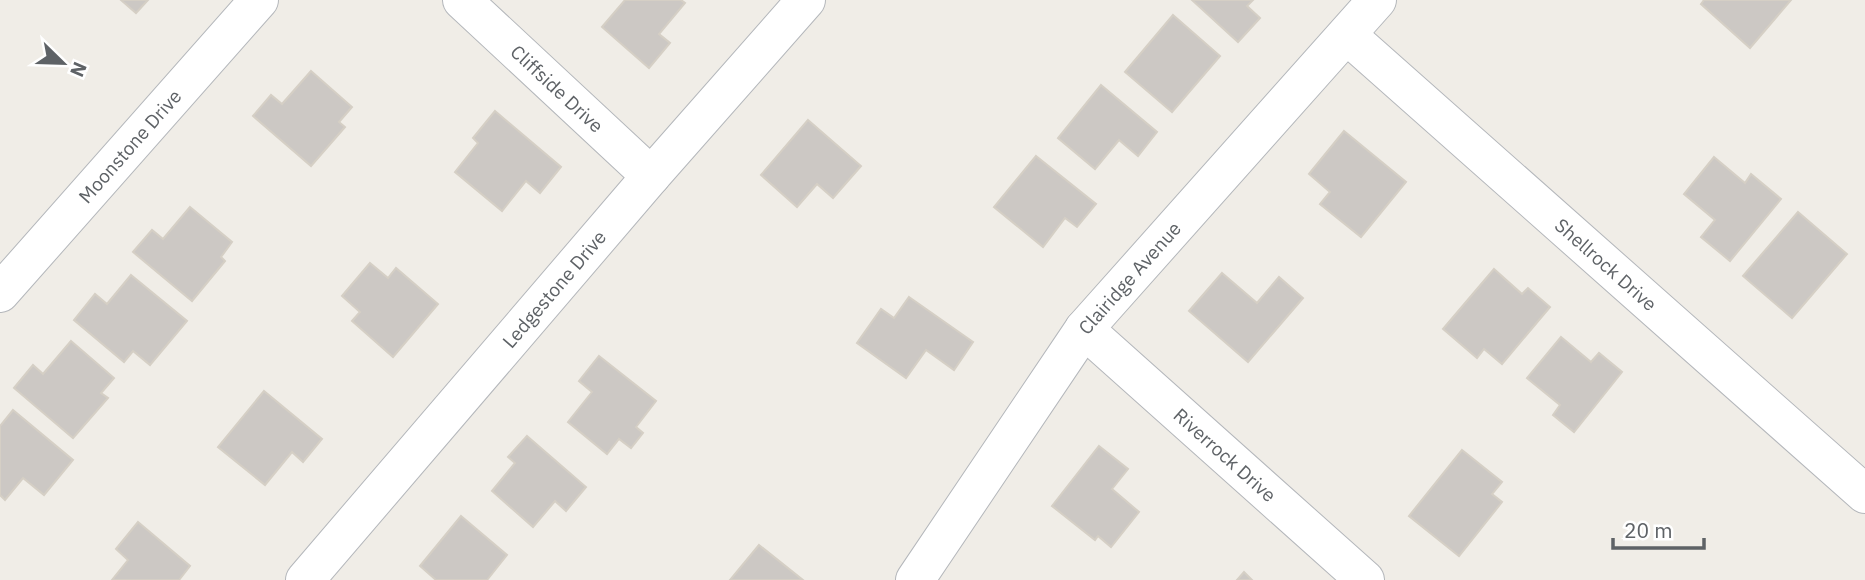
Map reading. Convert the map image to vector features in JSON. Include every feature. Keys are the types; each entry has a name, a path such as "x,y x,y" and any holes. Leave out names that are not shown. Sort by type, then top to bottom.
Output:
{"street":[{"name":"Moonstone Drive","path":"0,293 259,0"},
{"name":"Cliffside Drive","path":"462,0 651,176"},
{"name":"Ledgestone Drive","path":"305,580 651,176 806,0"},
{"name":"Clairidge Avenue","path":"915,580 1084,329 1377,0"},
{"name":"Shellrock Drive","path":"1347,35 1865,494"},
{"name":"Riverrock Drive","path":"1084,329 1365,580"}],"building":[{"path":"121,0 148,0 136,13"},
{"path":"625,0 681,0 685,3 659,34 670,43 649,68 602,27"},
{"path":"1192,0 1253,0 1247,6 1260,18 1238,42"},
{"path":"1704,0 1791,0 1750,48 1701,4"},
{"path":"1173,15 1220,56 1172,112 1125,72"},
{"path":"311,71 352,107 339,122 345,127 311,166 253,116 271,95 282,104"},
{"path":"1101,85 1157,132 1138,156 1119,140 1095,169 1058,138"},
{"path":"495,111 561,167 540,193 526,181 502,211 455,172 478,143 473,138"},
{"path":"808,120 861,166 833,198 817,184 797,207 761,175"},
{"path":"1344,131 1406,182 1361,237 1320,204 1330,192 1309,174"},
{"path":"1036,156 1096,204 1077,227 1065,218 1043,247 994,207"},
{"path":"1714,157 1745,183 1751,174 1781,199 1730,261 1701,237 1715,220 1684,194"},
{"path":"190,207 232,242 221,257 225,261 192,301 133,252 152,230 163,239"},
{"path":"1798,212 1847,254 1792,318 1743,276"},
{"path":"370,263 388,278 396,268 438,304 393,357 352,321 360,312 342,296"},
{"path":"1494,269 1522,294 1528,288 1550,307 1502,364 1484,349 1477,358 1443,329"},
{"path":"1222,273 1257,303 1279,277 1303,298 1248,362 1189,311"},
{"path":"131,275 187,321 150,365 133,351 124,362 74,320 95,294 107,304"},
{"path":"909,297 973,342 954,370 926,350 906,378 857,343 881,309 894,318"},
{"path":"1561,337 1591,362 1599,353 1622,372 1574,432 1553,415 1560,405 1527,378"},
{"path":"71,341 114,378 101,393 108,398 73,438 14,388 33,365 43,374"},
{"path":"599,356 656,401 636,427 643,433 631,448 619,439 607,454 568,422 592,392 579,381"},
{"path":"264,391 322,439 303,462 292,452 265,485 218,447"},
{"path":"13,410 73,460 44,495 23,478 5,500 0,495 0,426"},
{"path":"527,436 586,487 566,511 555,501 533,527 492,491 515,463 508,457"},
{"path":"1099,446 1128,469 1112,489 1139,512 1111,547 1098,536 1095,540 1052,506"},
{"path":"1462,450 1502,482 1492,494 1502,502 1459,556 1409,516"},
{"path":"461,516 507,555 487,580 436,580 420,566"},
{"path":"138,522 190,566 179,580 112,580 128,560 116,549"},
{"path":"759,545 803,580 730,580"},
{"path":"1244,572 1252,580 1237,580"}]}
